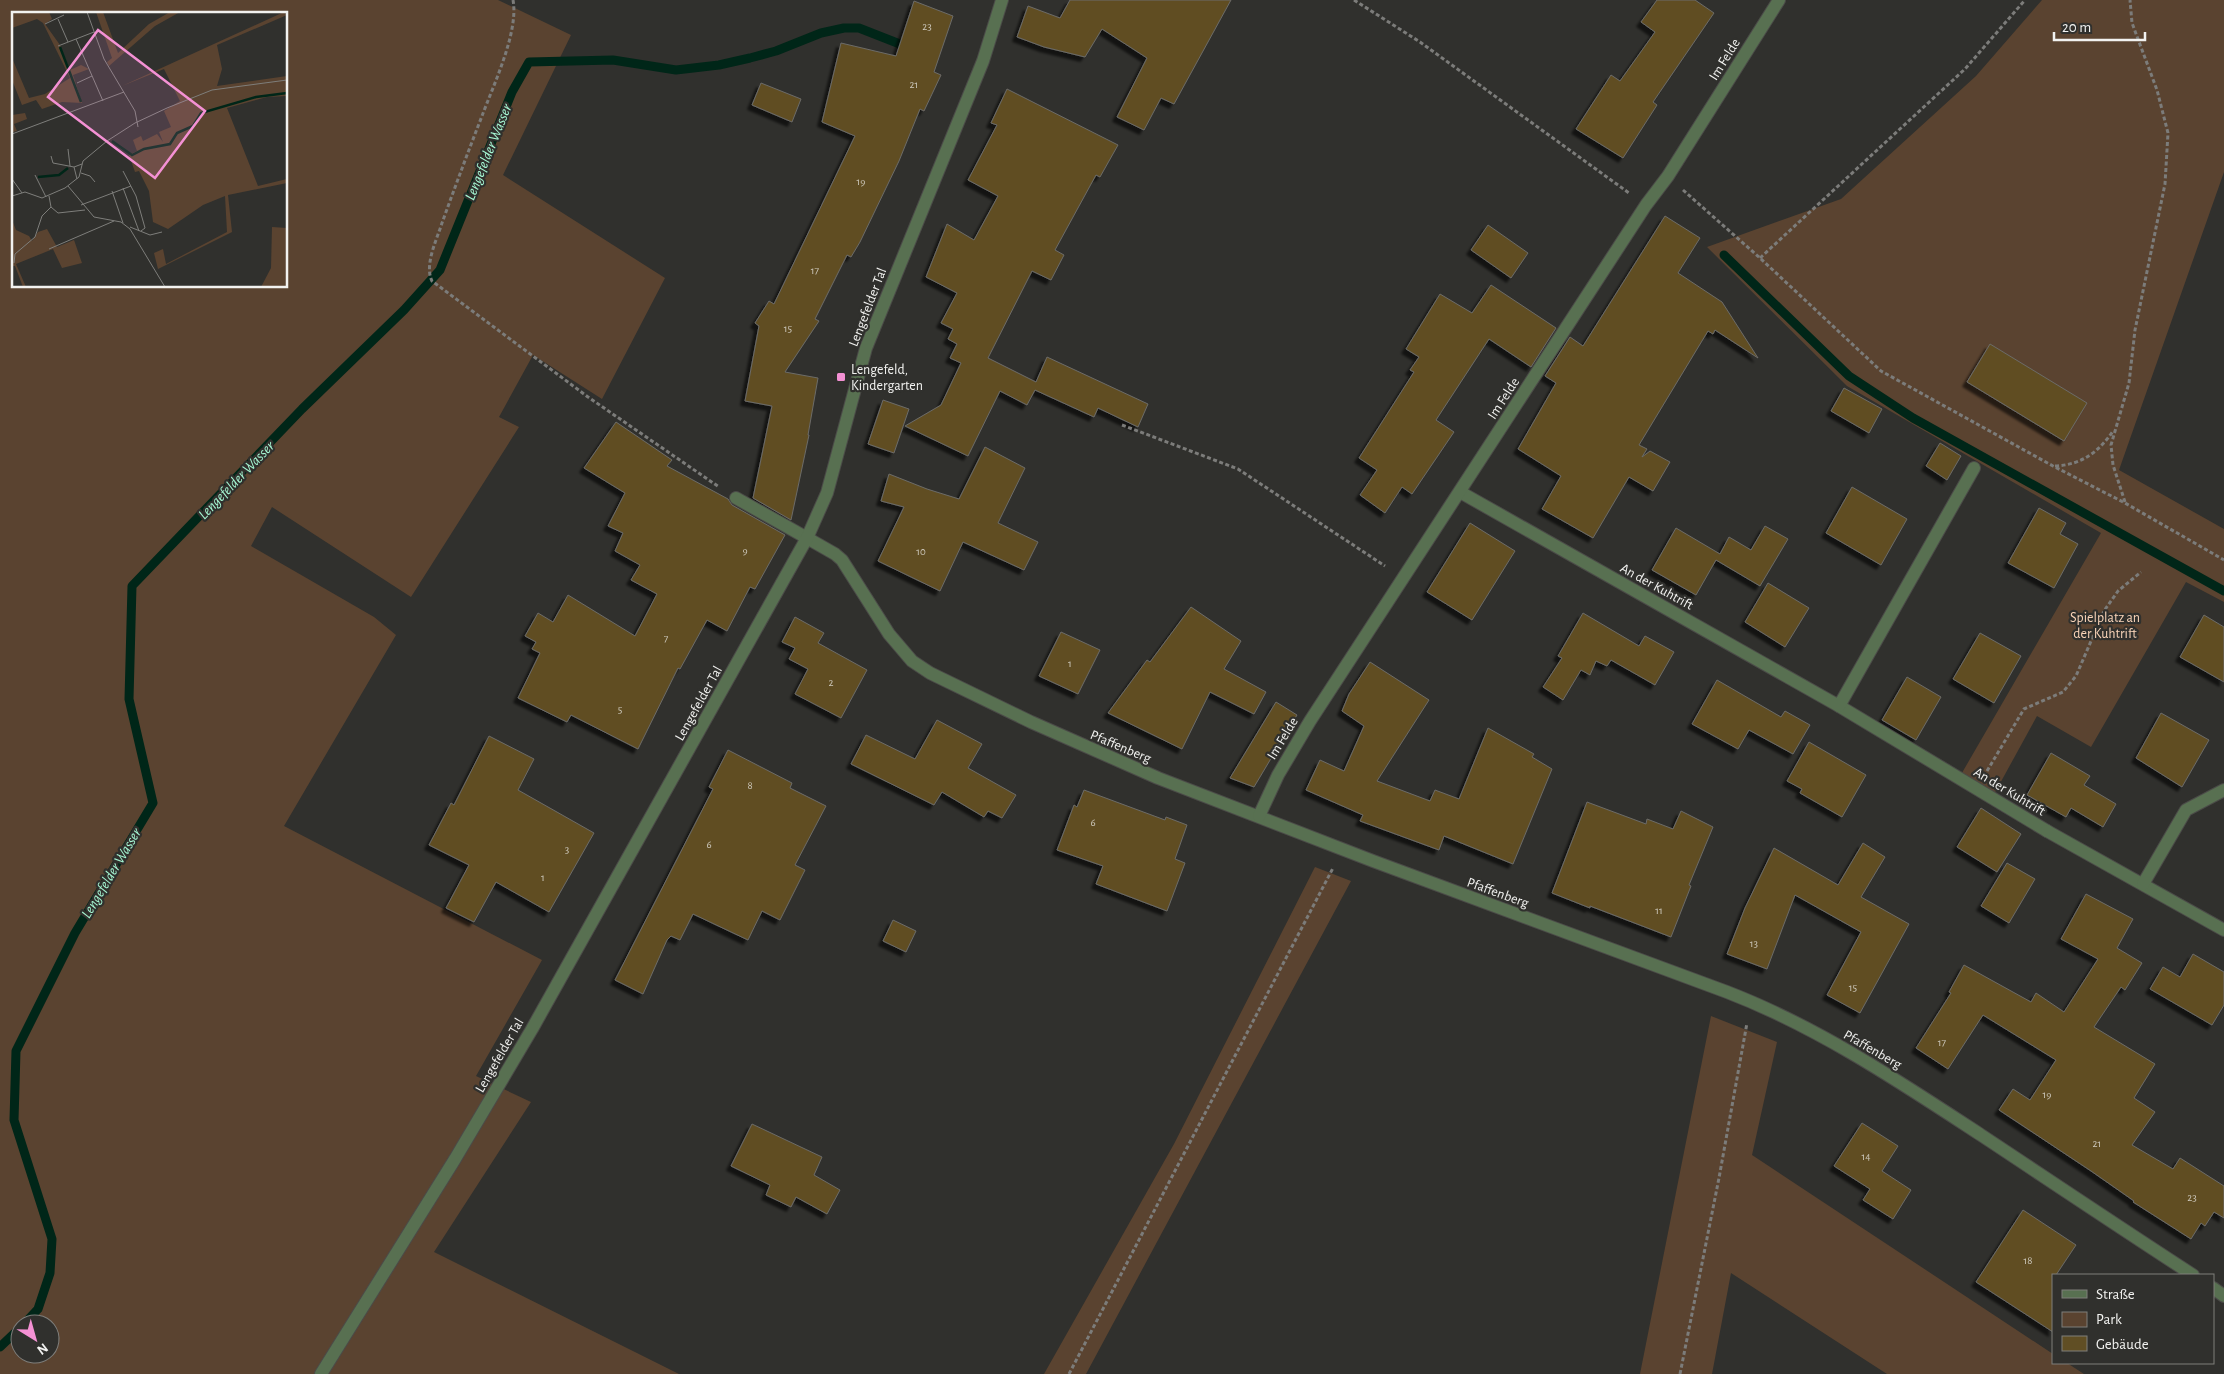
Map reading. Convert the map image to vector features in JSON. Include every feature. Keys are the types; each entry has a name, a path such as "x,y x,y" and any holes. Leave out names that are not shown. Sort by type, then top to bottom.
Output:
{"street":[{"name":"Lengefelder Tal","path":"321,1374 456,1159 532,1029 807,538 827,493 866,348 983,61 1002,0"},
{"name":"Im Felde","path":"1259,816 1291,752 1402,578 1646,205 1668,176 1779,0"},
{"path":"1839,706 1974,468"},
{"name":"An der Kuhtrift","path":"1460,492 1839,706 2047,831 2224,930"},
{"name":"Pfaffenberg","path":"736,498 835,554 844,563 883,628 907,656 922,668 1031,722 1115,760 1341,849 1755,1004 1821,1036 1904,1084 2191,1274"},
{"path":"2143,884 2186,810 2224,790"}],"path":[{"path":"513,0 515,10 508,46 451,199 435,246 428,274 432,281 588,397 686,467 736,498"},
{"path":"1354,0 1420,42 1646,205"},
{"path":"1760,258 1965,69 2025,0"},
{"path":"2125,503 2113,465 2111,445 2129,383 2135,330 2165,184 2168,133 2158,90 2132,23 2130,0"},
{"path":"1668,176 1881,370 2053,466 2125,503 2224,560"},
{"path":"1122,425 1238,469 1402,578"},
{"path":"2053,466 2071,465 2097,451 2115,428"},
{"path":"1976,788 2024,708 2063,692 2076,676 2104,611 2118,592 2141,572"},
{"path":"1069,1374 1324,888 1341,849"},
{"path":"1680,1374 1719,1178 1743,1037 1755,1004"}],"green space":[{"path":"0,0 498,0 571,35 503,175 665,278 602,399 533,355 499,417 519,427 411,597 272,507 251,546 374,617 396,635 284,826 542,960 476,1076 531,1102 434,1252 679,1374 0,1374"},
{"name":"Spielplatz an der Kuhtrift","path":"2042,0 2224,0 2224,172 2119,470 2224,529 2224,602 2186,582 2091,747 2037,716 1992,798 1959,778 2101,533 1847,386 1707,247 1841,199 1976,76"},
{"path":"1315,867 1351,881 1086,1374 1044,1374 1174,1144"},
{"path":"1711,1016 1777,1042 1752,1155 2052,1353 2052,1364 2069,1364 2084,1374 1887,1374 1731,1273 1712,1374 1640,1374"}],"building":[{"path":"1070,0 1231,0 1174,104 1161,98 1144,130 1117,117 1147,58 1102,29 1085,57 1044,47 1017,37 1028,6 1060,18"},
{"path":"1657,0 1695,0 1714,13 1653,102 1657,105 1623,158 1576,129 1611,75 1620,81 1655,32 1641,22"},
{"path":"914,1 953,16 934,72 941,75 924,111 920,109 899,161 860,242 851,257 847,255 815,319 819,321 785,372 818,378 809,435 791,520 753,498 772,406 745,401 759,326 755,323 769,301 774,304 855,136 822,122 841,43 896,56"},
{"path":"761,83 801,99 792,122 752,105"},
{"path":"1007,89 1118,145 1100,177 1096,175 1055,250 1064,255 1051,280 1032,271 988,358 1036,382 1047,357 1148,404 1138,427 1098,408 1094,417 1035,390 1027,405 1000,391 968,456 905,426 941,405 961,363 950,358 957,344 948,339 953,329 941,323 957,293 926,277 947,224 974,240 998,196 968,180 997,125 991,123"},
{"path":"1665,216 1700,238 1678,273 1722,302 1758,358 1715,330 1713,334 1708,331 1639,445 1647,449 1642,457 1650,451 1670,462 1653,491 1629,477 1593,538 1542,509 1561,476 1518,449 1556,383 1545,376 1570,337 1583,346"},
{"path":"1488,225 1528,253 1511,278 1471,250"},
{"path":"1491,285 1556,328 1531,367 1489,339 1436,420 1454,432 1412,494 1402,487 1385,513 1360,495 1377,470 1359,458 1414,372 1410,370 1419,357 1406,349 1440,294 1472,313"},
{"path":"1990,344 2087,403 2064,441 1967,382"},
{"path":"1844,388 1882,409 1869,433 1831,411"},
{"path":"883,400 909,409 894,453 868,444"},
{"path":"616,422 672,460 667,466 728,499 732,505 785,535 755,589 750,587 727,631 707,620 680,669 678,668 638,749 571,715 567,722 518,698 540,653 532,649 536,642 525,636 538,613 553,622 568,595 635,636 657,594 631,580 640,565 615,551 623,533 608,526 625,493 584,468"},
{"path":"1940,443 1961,456 1947,480 1926,466"},
{"path":"985,447 1025,468 998,523 1038,542 1024,570 963,542 940,591 878,561 904,507 881,501 889,474 959,499"},
{"path":"1852,487 1907,519 1881,565 1826,533"},
{"path":"2039,508 2066,523 2060,534 2078,544 2054,588 2008,563"},
{"path":"1470,523 1515,551 1472,620 1427,592"},
{"path":"1765,526 1788,539 1760,586 1716,560 1696,595 1652,570 1676,528 1720,554 1729,537 1751,550"},
{"path":"1768,583 1809,608 1785,647 1745,622"},
{"path":"1191,607 1241,641 1224,669 1266,692 1254,714 1210,692 1182,749 1108,713 1147,660 1150,662"},
{"path":"1583,613 1639,646 1645,636 1674,652 1655,685 1611,660 1607,666 1596,661 1590,675 1581,670 1563,700 1543,687 1562,658 1558,656"},
{"path":"2204,615 2224,627 2224,682 2180,657"},
{"path":"795,617 824,633 818,643 867,670 841,718 795,694 808,669 789,659 795,648 782,642"},
{"path":"1061,632 1100,650 1078,694 1039,676"},
{"path":"1980,633 2021,656 1994,703 1953,679"},
{"path":"1370,662 1429,700 1377,781 1430,801 1435,790 1459,799 1488,728 1534,754 1532,757 1552,769 1513,864 1444,836 1439,850 1360,821 1363,815 1306,790 1320,760 1344,771 1364,726 1342,711 1349,694"},
{"path":"1907,677 1941,697 1916,740 1882,720"},
{"path":"1717,680 1781,717 1785,711 1810,725 1793,754 1749,730 1738,749 1692,724"},
{"path":"1276,702 1297,715 1254,787 1230,778"},
{"path":"2161,713 2209,740 2182,787 2136,758"},
{"path":"937,720 982,744 968,768 1016,795 1002,818 988,811 984,817 942,792 934,805 851,764 866,735 915,759"},
{"path":"489,736 534,759 518,790 594,833 549,912 496,882 474,922 446,908 469,865 429,845 451,803 454,805"},
{"path":"1809,742 1866,775 1842,817 1800,793 1802,789 1787,781"},
{"path":"728,750 792,783 790,788 826,806 795,865 805,870 780,920 762,911 748,940 693,914 680,940 671,936 667,940 643,994 615,980 713,789 709,787"},
{"path":"2051,753 2090,776 2084,785 2116,804 2103,827 2071,808 2066,817 2027,795"},
{"path":"1084,790 1165,820 1166,817 1187,825 1175,859 1185,863 1167,911 1096,884 1103,866 1057,850 1074,805 1077,807"},
{"path":"1587,802 1646,824 1647,819 1673,829 1681,811 1713,827 1689,885 1691,886 1671,937 1552,893"},
{"path":"1981,808 2021,834 1997,872 1957,847"},
{"path":"1863,843 1885,857 1861,897 1909,924 1860,1013 1827,995 1861,932 1795,895 1767,969 1727,954 1745,908 1774,848 1838,885"},
{"path":"2007,863 2035,879 2009,923 1981,906"},
{"path":"2086,894 2133,919 2117,948 2142,963 2125,990 2121,987 2094,1027 2155,1064 2134,1098 2155,1112 2132,1145 2173,1169 2180,1158 2224,1186 2224,1218 2214,1212 2205,1226 2201,1223 2191,1239 2133,1202 2091,1171 1999,1110 2013,1089 2030,1100 2056,1060 1983,1015 1948,1069 1916,1048 1951,993 1949,992 1964,965 2031,1002 2036,993 2064,1012 2098,959 2061,939"},
{"path":"893,920 916,931 906,952 883,941"},
{"path":"2193,954 2224,972 2224,1005 2212,1025 2150,989 2163,967 2180,977"},
{"path":"1862,1123 1898,1146 1882,1171 1911,1190 1893,1219 1863,1200 1870,1189 1834,1166"},
{"path":"752,1124 822,1157 814,1175 840,1190 827,1214 796,1197 791,1207 766,1195 770,1185 731,1166"},
{"path":"2023,1210 2076,1245 2057,1274 2052,1274 2052,1331 1976,1282"}],"waterway":[{"name":"Lengefelder Wasser","path":"33,1314 38,1309 50,1273 52,1239 14,1120 16,1051 75,933 153,803 129,699 132,586 302,409 404,310 440,270 512,92 529,62 613,60 676,70 719,65 750,58 776,51 821,33 844,28 859,28 910,48"},
{"path":"1724,255 1849,376 1913,418 2224,591"},
{"name":"Lengefelder Wasser","path":"0,1347 10,1338"}],"place":[{"name":"Lengefeld, Kindergarten","path":"841,377"}]}
